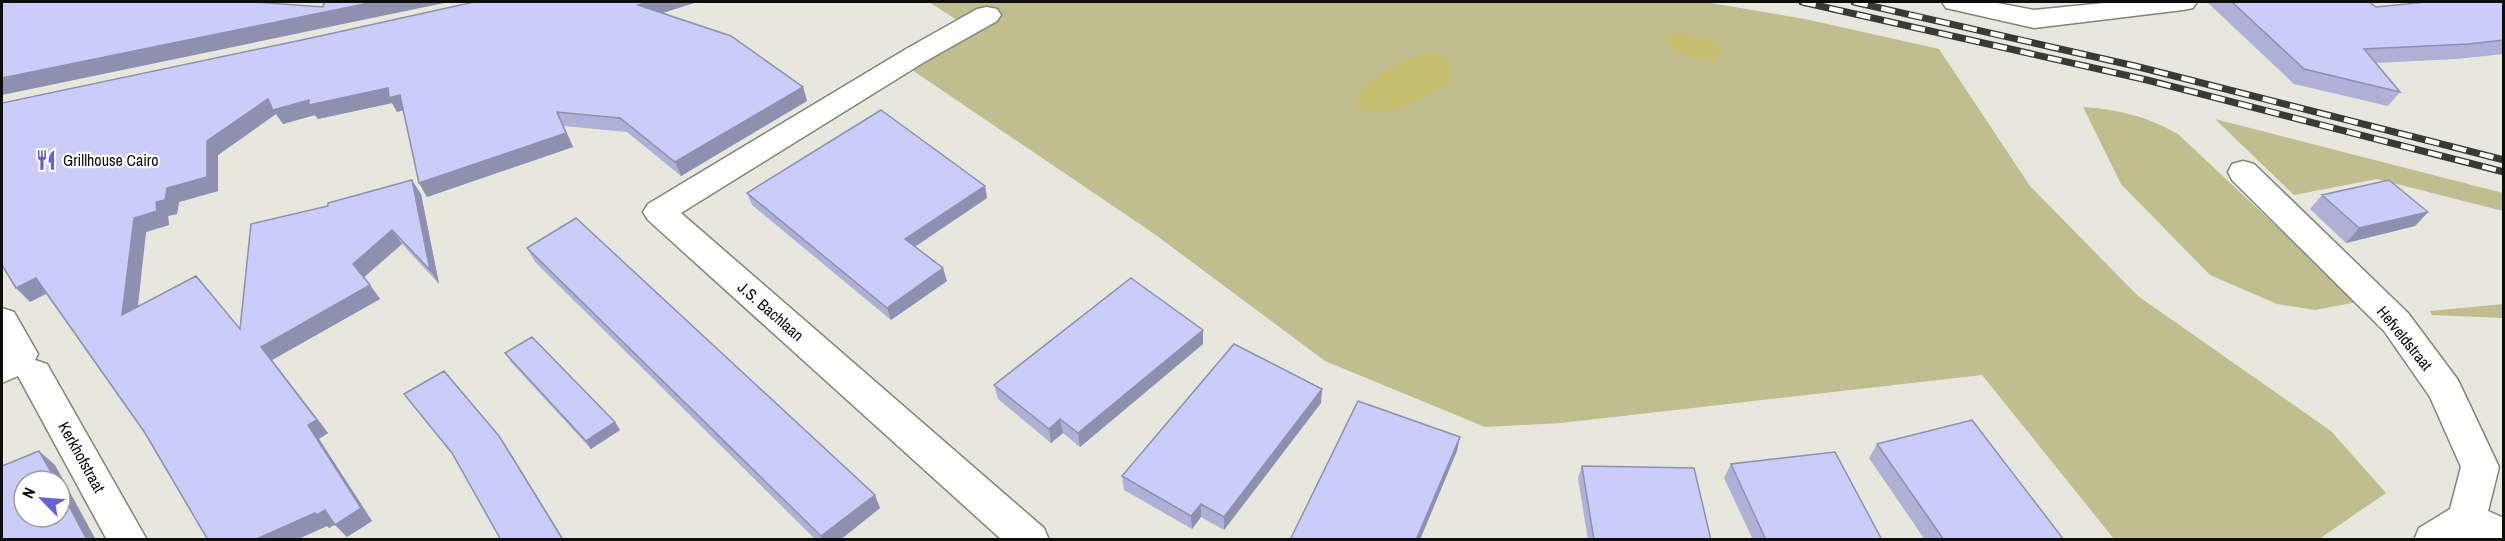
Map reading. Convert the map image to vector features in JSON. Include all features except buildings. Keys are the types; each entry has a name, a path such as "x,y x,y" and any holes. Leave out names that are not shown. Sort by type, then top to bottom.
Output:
{"street":[{"path":"1956,2 2034,19 2085,7 2184,2"},
{"name":"J.S. Bachlaan","path":"987,15 916,55 659,212 1030,540"},
{"name":"Hefveldstraat","path":"2243,172 2396,321 2445,390 2492,469 2477,529"},
{"name":"Kerkhofstraat","path":"2,321 21,354 18,371 128,540"},
{"path":"2433,540 2477,529 2504,537"}],"shaded area":[{"path":"929,2 1705,2 1805,19 1939,49 2030,186 2138,296 2331,431 2386,493 2319,539 2114,539 1982,375 1561,423 1485,427 1325,361 1153,233 912,70 960,22"},
{"path":"1679,33 1716,42 1724,53 1715,61 1684,55 1667,45 1667,35"},
{"path":"1434,51 1449,63 1453,82 1398,109 1374,112 1362,110 1356,97 1372,80 1401,62"},
{"path":"2083,107 2132,115 2178,134 2357,302 2315,310 2277,304 2210,275 2121,184"},
{"path":"2215,119 2503,193 2503,211 2377,179 2294,195"},
{"path":"2503,304 2503,318 2432,315 2430,311"}],"railway":[{"path":"1802,2 2147,80 2504,172"},
{"path":"1854,2 2135,66 2504,160"}],"place":[{"name":"Grillhouse Cairo","path":"46,160"}]}
